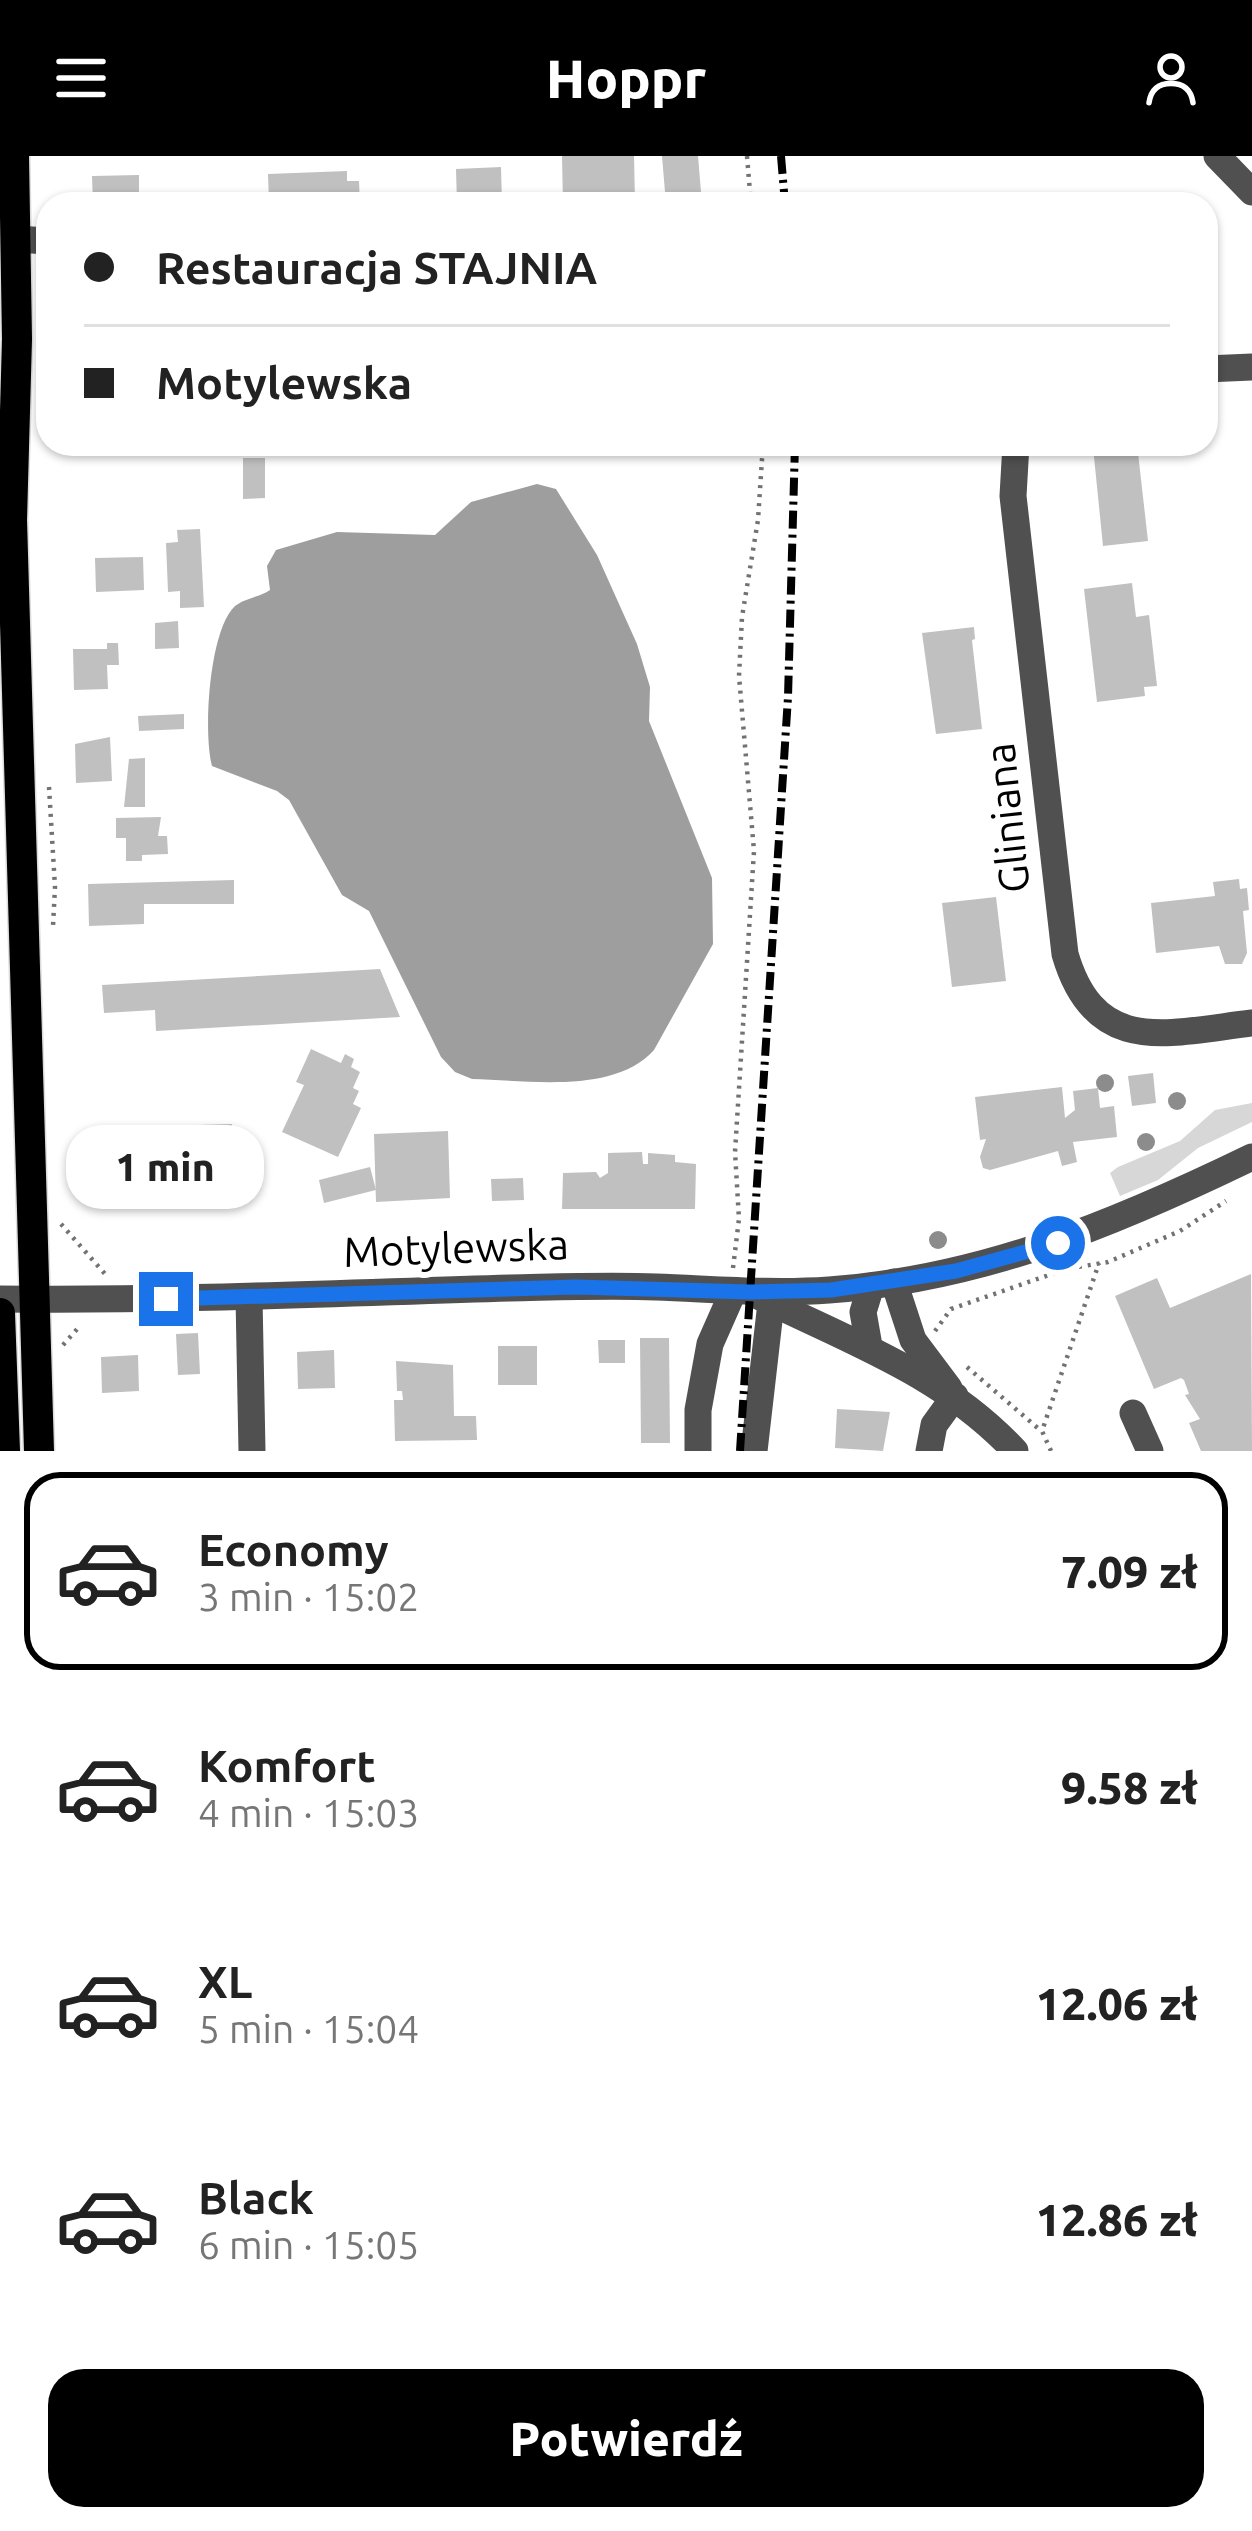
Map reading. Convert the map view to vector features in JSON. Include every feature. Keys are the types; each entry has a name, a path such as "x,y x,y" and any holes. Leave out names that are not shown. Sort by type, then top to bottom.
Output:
{"main road":[{"path":"14,156 8,238 12,520 39,1451"},
{"path":"0,1313 5,1451"}],"street":[{"path":"1217,156 1252,192"},
{"path":"1218,368 1252,367"},
{"name":"Gliniana","path":"1015,456 1013,496 1062,931 1073,982 1102,1018 1128,1031 1157,1034 1252,1023"},
{"path":"698,1451 698,1410 710,1344 751,1296 882,1284 978,1266 1058,1243 1137,1212 1252,1157"},
{"path":"869,1346 863,1312 882,1284"},
{"name":"Motylewska","path":"882,1284 913,1340 955,1396 1015,1451"},
{"name":"Motylewska","path":"0,1299 576,1287 751,1296 869,1346 955,1396"},
{"path":"751,1296 754,1451"},
{"path":"249,1297 252,1451"},
{"path":"929,1451 934,1425 955,1396"},
{"path":"1133,1413 1150,1451"}],"path":[{"path":"747,156 751,192"},
{"path":"751,1296 735,1152 754,851 739,676 763,456"},
{"path":"49,785 53,931"},
{"path":"913,1340 934,1333 951,1309 1066,1269 1099,1263 1180,1231 1236,1195"},
{"path":"59,1209 61,1224 105,1271"},
{"path":"1042,1431 1099,1263"},
{"path":"61,1349 71,1332 86,1322"},
{"path":"963,1363 1042,1431 1051,1451"}],"shaded area":[{"path":"537,484 556,489 597,555 637,644 650,687 649,721 712,878 713,944 654,1050 616,1074 568,1082 472,1079 455,1072 441,1057 369,911 342,895 289,800 212,766 209,751 210,683 219,636 235,606 270,590 267,566 276,550 337,532 435,535 471,502"},
{"path":"1252,1103 1252,1122 1198,1148 1158,1180 1120,1196 1110,1173 1118,1167 1180,1141 1215,1110"}],"building":[{"path":"562,156 634,156 635,192 563,192"},
{"path":"662,156 698,156 701,192 665,192"},
{"path":"501,167 502,192 457,192 456,169"},
{"path":"347,171 347,181 359,181 359,192 269,192 268,174"},
{"path":"139,175 139,192 93,192 92,176"},
{"path":"1094,456 1138,456 1148,541 1103,546"},
{"path":"243,458 265,458 265,498 243,499"},
{"path":"200,529 204,607 180,608 180,591 168,592 166,543 178,542 177,530"},
{"path":"143,557 144,590 96,592 95,558"},
{"path":"1132,583 1136,617 1149,615 1157,686 1144,687 1145,696 1097,702 1084,589"},
{"path":"178,621 179,648 155,649 155,623"},
{"path":"974,627 982,729 936,734 922,633"},
{"path":"107,643 118,643 119,665 107,665 108,689 74,690 73,649 107,649"},
{"path":"184,714 184,729 139,731 138,716"},
{"path":"110,737 112,781 76,783 75,744"},
{"path":"145,758 145,807 124,807 129,759"},
{"path":"161,817 158,836 167,836 168,854 126,861 126,838 116,838 116,818"},
{"path":"1239,879 1240,889 1247,888 1249,910 1243,911 1247,953 1242,964 1225,964 1219,946 1156,953 1151,903 1215,896 1213,882"},
{"path":"234,880 234,904 144,904 144,924 89,926 88,884"},
{"path":"996,897 1006,981 952,987 942,903"},
{"path":"380,969 400,1017 156,1031 155,1010 104,1013 102,985"},
{"path":"311,1049 341,1063 345,1054 354,1059 351,1067 360,1072 353,1104 361,1108 338,1157 282,1132 304,1085 296,1082"},
{"path":"1153,1073 1156,1103 1132,1106 1128,1076"},
{"path":"1062,1087 1065,1118 1075,1110 1073,1091 1098,1088 1100,1108 1114,1106 1117,1137 1073,1142 1077,1162 1062,1166 1058,1151 983,1168 980,1157 986,1139 980,1140 975,1097"},
{"path":"232,1124 232,1136 240,1135 243,1204 111,1209 108,1141 166,1138 165,1126"},
{"path":"448,1131 450,1198 376,1202 374,1134"},
{"path":"642,1152 643,1164 648,1164 648,1153 675,1155 675,1162 696,1164 695,1209 562,1209 563,1173 596,1172 600,1178 608,1173 608,1153"},
{"path":"370,1167 376,1190 324,1203 319,1180"},
{"path":"523,1178 524,1200 492,1201 491,1179"},
{"path":"1251,1274 1252,1451 1201,1451 1189,1423 1200,1419 1185,1395 1189,1394 1184,1380 1154,1389 1115,1296 1157,1278 1170,1308"},
{"path":"198,1333 200,1374 178,1375 176,1334"},
{"path":"640,1338 669,1338 670,1443 641,1443"},
{"path":"598,1340 625,1340 625,1363 599,1363"},
{"path":"498,1346 537,1346 537,1385 498,1385"},
{"path":"334,1350 335,1388 298,1389 297,1352"},
{"path":"138,1355 139,1391 102,1393 101,1357"},
{"path":"396,1361 453,1365 454,1416 476,1416 477,1440 395,1441 394,1400 403,1400 402,1391 397,1391"},
{"path":"837,1409 890,1412 883,1451 835,1448"}],"railway":[{"path":"781,156 784,192"},
{"path":"740,1451 788,697 795,456"}],"route":[{"path":"166,1299 576,1287 831,1290 924,1278 1058,1243"}]}
